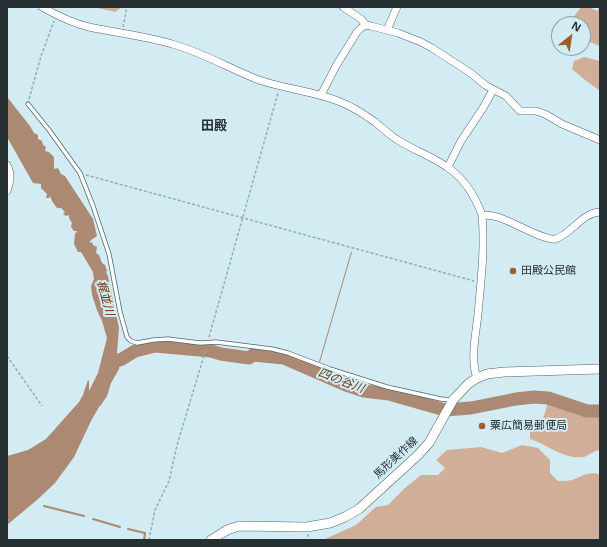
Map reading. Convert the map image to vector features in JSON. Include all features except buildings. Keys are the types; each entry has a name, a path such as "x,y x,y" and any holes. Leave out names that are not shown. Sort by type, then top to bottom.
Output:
{"main road":[{"name":"馬形美作線","path":"211,540 227,530 239,526 307,527 330,523 359,509 417,456 429,443 452,402 468,384 477,378 487,374 504,372 600,369"}],"street":[{"path":"42,7 57,16 88,27 175,44 261,80 339,101 357,110 375,122 394,138 448,167 470,190 477,201 482,215 484,233 474,354 474,372 477,378"},
{"path":"343,7 361,19 366,25 398,33 432,48 472,74 480,82 506,96 520,111 536,110 562,124 600,140"},
{"path":"387,30 397,7"},
{"path":"321,95 336,66 357,32 366,25"},
{"path":"448,167 461,141 493,90"},
{"path":"7,165 11,178 7,191"},
{"path":"482,215 492,215 502,218 546,238 554,239 562,235 578,222 590,215 600,212"}],"lane":[{"path":"28,104 50,130 80,174 93,206 109,254 120,312 127,337 131,341 137,343 153,340 168,340 207,344 216,342 272,349 379,384 452,402"}],"path":[{"path":"122,33 127,7"},
{"path":"28,104 53,21 57,16"},
{"path":"149,540 155,510 169,481 177,445 280,85"},
{"path":"80,174 481,282"},
{"path":"7,356 42,406"}],"shaded area":[{"path":"94,7 122,7 115,12"},
{"path":"581,7 589,7 597,11 600,7 599,46 591,42 591,16 574,16"},
{"path":"584,57 600,61 600,91 572,69 574,61"},
{"path":"556,404 572,410 600,413 600,450 583,457 569,456 530,439 530,431 542,420 547,405"},
{"path":"522,445 538,448 550,460 550,473 558,481 572,480 593,473 600,475 600,540 323,540 356,525 376,507 388,505 421,475 438,475 445,468 436,460 447,450 481,447 502,453"}],"water":[{"name":"梶並川","path":"7,97 34,133 38,135 38,139 42,141 43,145 46,147 45,151 49,152 54,157 54,169 58,168 61,174 65,176 93,219 97,236 89,243 92,242 93,245 97,247 96,253 99,255 107,271 119,328 117,353 120,357 119,369 111,383 107,396 91,421 74,457 55,483 7,525 7,456 28,450 46,439 79,402 88,380 89,391 98,373 107,338 92,295 91,286 94,279 93,272 81,252 78,252 74,244 75,234 77,231 74,231 71,227 72,223 69,215 66,216 63,214 65,212 61,208 57,208 50,196 49,198 46,198 47,194 41,188 41,184 33,183 7,137"},
{"path":"351,252 352,252 319,362"}],"waterway":[{"name":"四の谷川","path":"110,363 122,359 135,351 155,346 211,351 249,358 253,355 284,358 346,385 364,391 389,394 445,410 471,408 534,397 548,398 587,411 600,411"},
{"path":"44,506 84,516"},
{"path":"93,519 120,527"},
{"path":"128,529 145,533 144,540"}],"place":[{"name":"田殿公民館","path":"513,271"},
{"name":"粟広簡易郵便局","path":"482,426"}],"district":[{"name":"田殿","path":"214,126"}]}
